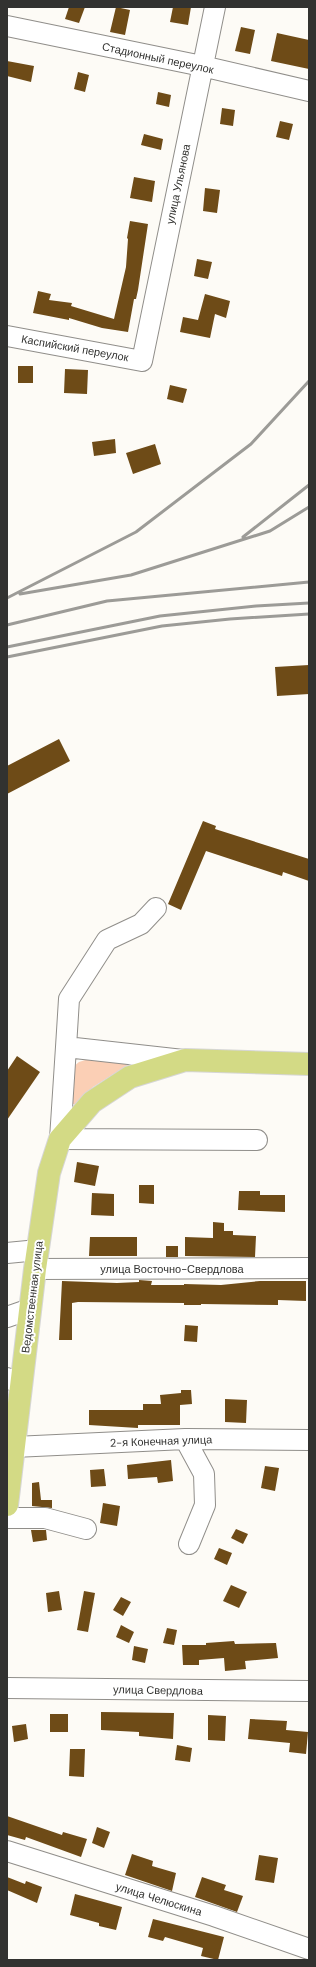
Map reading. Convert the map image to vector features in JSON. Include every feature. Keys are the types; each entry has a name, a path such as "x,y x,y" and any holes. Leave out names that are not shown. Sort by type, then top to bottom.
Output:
{"main road":[{"name":"Ведомственная улица","path":"7,1505 14,1447 14,1381 30,1309 49,1173 60,1139 92,1102 130,1077 185,1060 309,1064"}],"street":[{"name":"улица Ульянова","path":"142,360 215,7"},
{"name":"Стадионный переулок","path":"7,26 202,66 309,91"},
{"name":"Каспийский переулок","path":"7,336 142,360"},
{"path":"156,908 141,924 107,940 69,999 60,1139 257,1140"},
{"path":"66,1048 185,1060"},
{"name":"улица Восточно-Свердлова","path":"7,1253 36,1259 309,1268"},
{"path":"7,1317 30,1309"},
{"path":"184,1439 204,1474 205,1505 190,1544"},
{"name":"2-я Конечная улица","path":"14,1447 184,1439 309,1440"},
{"path":"7,1518 45,1518 86,1529"},
{"name":"улица Свердлова","path":"7,1688 309,1691"},
{"name":"улица Челюскина","path":"7,1852 214,1916 309,1949"}],"shaded area":[{"path":"95,1057 131,1063 93,1087 78,1104 70,1104 73,1067 79,1062"}],"building":[{"path":"69,7 85,7 79,23 65,19"},
{"path":"116,7 130,10 125,35 110,32"},
{"path":"173,7 191,7 188,25 170,22"},
{"path":"241,27 255,30 250,54 235,51"},
{"path":"277,33 309,40 309,69 271,61"},
{"path":"7,61 34,66 31,82 7,76"},
{"path":"78,72 89,75 85,92 74,89"},
{"path":"158,92 171,95 169,107 156,104"},
{"path":"222,108 235,110 233,126 220,124"},
{"path":"280,121 293,124 289,140 276,137"},
{"path":"144,134 163,139 161,150 141,145"},
{"path":"134,177 155,181 152,202 130,198"},
{"path":"205,188 220,190 217,213 203,211"},
{"path":"130,221 148,224 138,290 136,299 134,299 128,332 102,328 69,318 69,320 33,313 38,291 51,294 49,300 72,303 71,306 114,319 126,267 127,238"},
{"path":"197,259 212,262 208,279 194,276"},
{"path":"205,294 230,301 226,318 215,314 210,338 180,332 183,317 198,320"},
{"path":"18,366 33,366 33,383 18,383"},
{"path":"65,369 88,370 87,394 64,393"},
{"path":"170,385 187,389 183,403 167,399"},
{"path":"115,439 116,453 94,456 92,442"},
{"path":"155,444 161,464 133,474 126,453"},
{"path":"309,665 309,694 277,696 275,667"},
{"path":"59,739 70,761 7,794 7,766"},
{"path":"203,821 216,826 215,829 309,859 309,881 283,872 282,876 206,851 181,910 168,904"},
{"path":"17,1056 40,1072 7,1120 7,1071"},
{"path":"77,1162 99,1166 95,1186 74,1182"},
{"path":"139,1185 154,1185 154,1204 139,1203"},
{"path":"239,1191 260,1191 260,1195 285,1195 285,1212 238,1210"},
{"path":"92,1193 114,1194 114,1216 91,1215"},
{"path":"213,1222 224,1223 224,1231 233,1231 233,1235 256,1236 255,1257 185,1256 185,1237 213,1238"},
{"path":"90,1237 137,1237 137,1256 89,1256"},
{"path":"166,1246 178,1246 178,1257 166,1257"},
{"path":"139,1280 152,1281 151,1285 221,1285 260,1281 306,1281 306,1301 278,1300 278,1305 184,1305 184,1303 78,1302 72,1303 72,1340 59,1340 62,1281 117,1283 139,1282"},
{"path":"185,1325 198,1326 197,1342 184,1341"},
{"path":"181,1390 191,1390 192,1404 180,1405 180,1425 138,1425 138,1428 89,1425 89,1410 143,1410 143,1404 161,1404 160,1395 181,1393"},
{"path":"225,1399 247,1400 246,1423 225,1422"},
{"path":"171,1460 173,1481 158,1483 157,1477 128,1479 127,1465"},
{"path":"265,1466 279,1468 275,1491 261,1488"},
{"path":"104,1469 106,1486 91,1487 90,1470"},
{"path":"39,1482 41,1500 52,1500 52,1508 32,1506 32,1483"},
{"path":"103,1503 120,1506 117,1526 100,1523"},
{"path":"236,1529 248,1534 243,1544 231,1538"},
{"path":"31,1530 46,1530 47,1540 33,1542"},
{"path":"219,1548 232,1553 227,1565 214,1559"},
{"path":"231,1585 247,1592 239,1608 223,1601"},
{"path":"59,1591 62,1610 48,1612 46,1593"},
{"path":"84,1591 95,1593 88,1632 77,1630"},
{"path":"121,1597 131,1602 123,1616 113,1610"},
{"path":"121,1625 134,1632 129,1643 116,1637"},
{"path":"167,1628 177,1630 174,1645 163,1643"},
{"path":"234,1641 235,1644 276,1643 278,1658 245,1661 246,1669 225,1671 224,1658 199,1660 199,1665 183,1665 182,1645 206,1645 206,1643"},
{"path":"134,1646 148,1649 145,1663 132,1660"},
{"path":"101,1712 174,1713 173,1739 139,1736 139,1732 101,1730"},
{"path":"50,1714 68,1714 68,1732 50,1732"},
{"path":"208,1715 226,1716 225,1741 208,1740"},
{"path":"250,1719 287,1721 286,1730 308,1732 306,1754 289,1752 290,1743 248,1739"},
{"path":"26,1724 28,1739 14,1742 12,1726"},
{"path":"177,1745 192,1748 190,1762 175,1760"},
{"path":"70,1749 85,1749 84,1777 69,1776"},
{"path":"7,1816 62,1835 63,1832 87,1839 81,1857 26,1837 25,1840 7,1835"},
{"path":"97,1827 110,1832 104,1848 92,1843"},
{"path":"132,1854 153,1861 152,1866 176,1873 172,1891 125,1875"},
{"path":"259,1855 278,1858 274,1883 255,1880"},
{"path":"7,1877 25,1884 26,1881 42,1887 37,1903 7,1890"},
{"path":"202,1877 226,1885 224,1890 243,1896 237,1912 195,1897"},
{"path":"75,1894 122,1907 116,1930 99,1926 99,1923 70,1915"},
{"path":"153,1919 224,1937 218,1960 201,1956 203,1948 165,1937 163,1941 148,1937"}],"railway":[{"path":"7,598 136,532 251,444 309,381"},
{"path":"243,537 309,485"},
{"path":"20,594 131,575 270,531 309,507"},
{"path":"7,625 107,601 309,582"},
{"path":"7,647 160,616 256,606 309,603"},
{"path":"7,657 162,626 230,619 309,614"}]}
